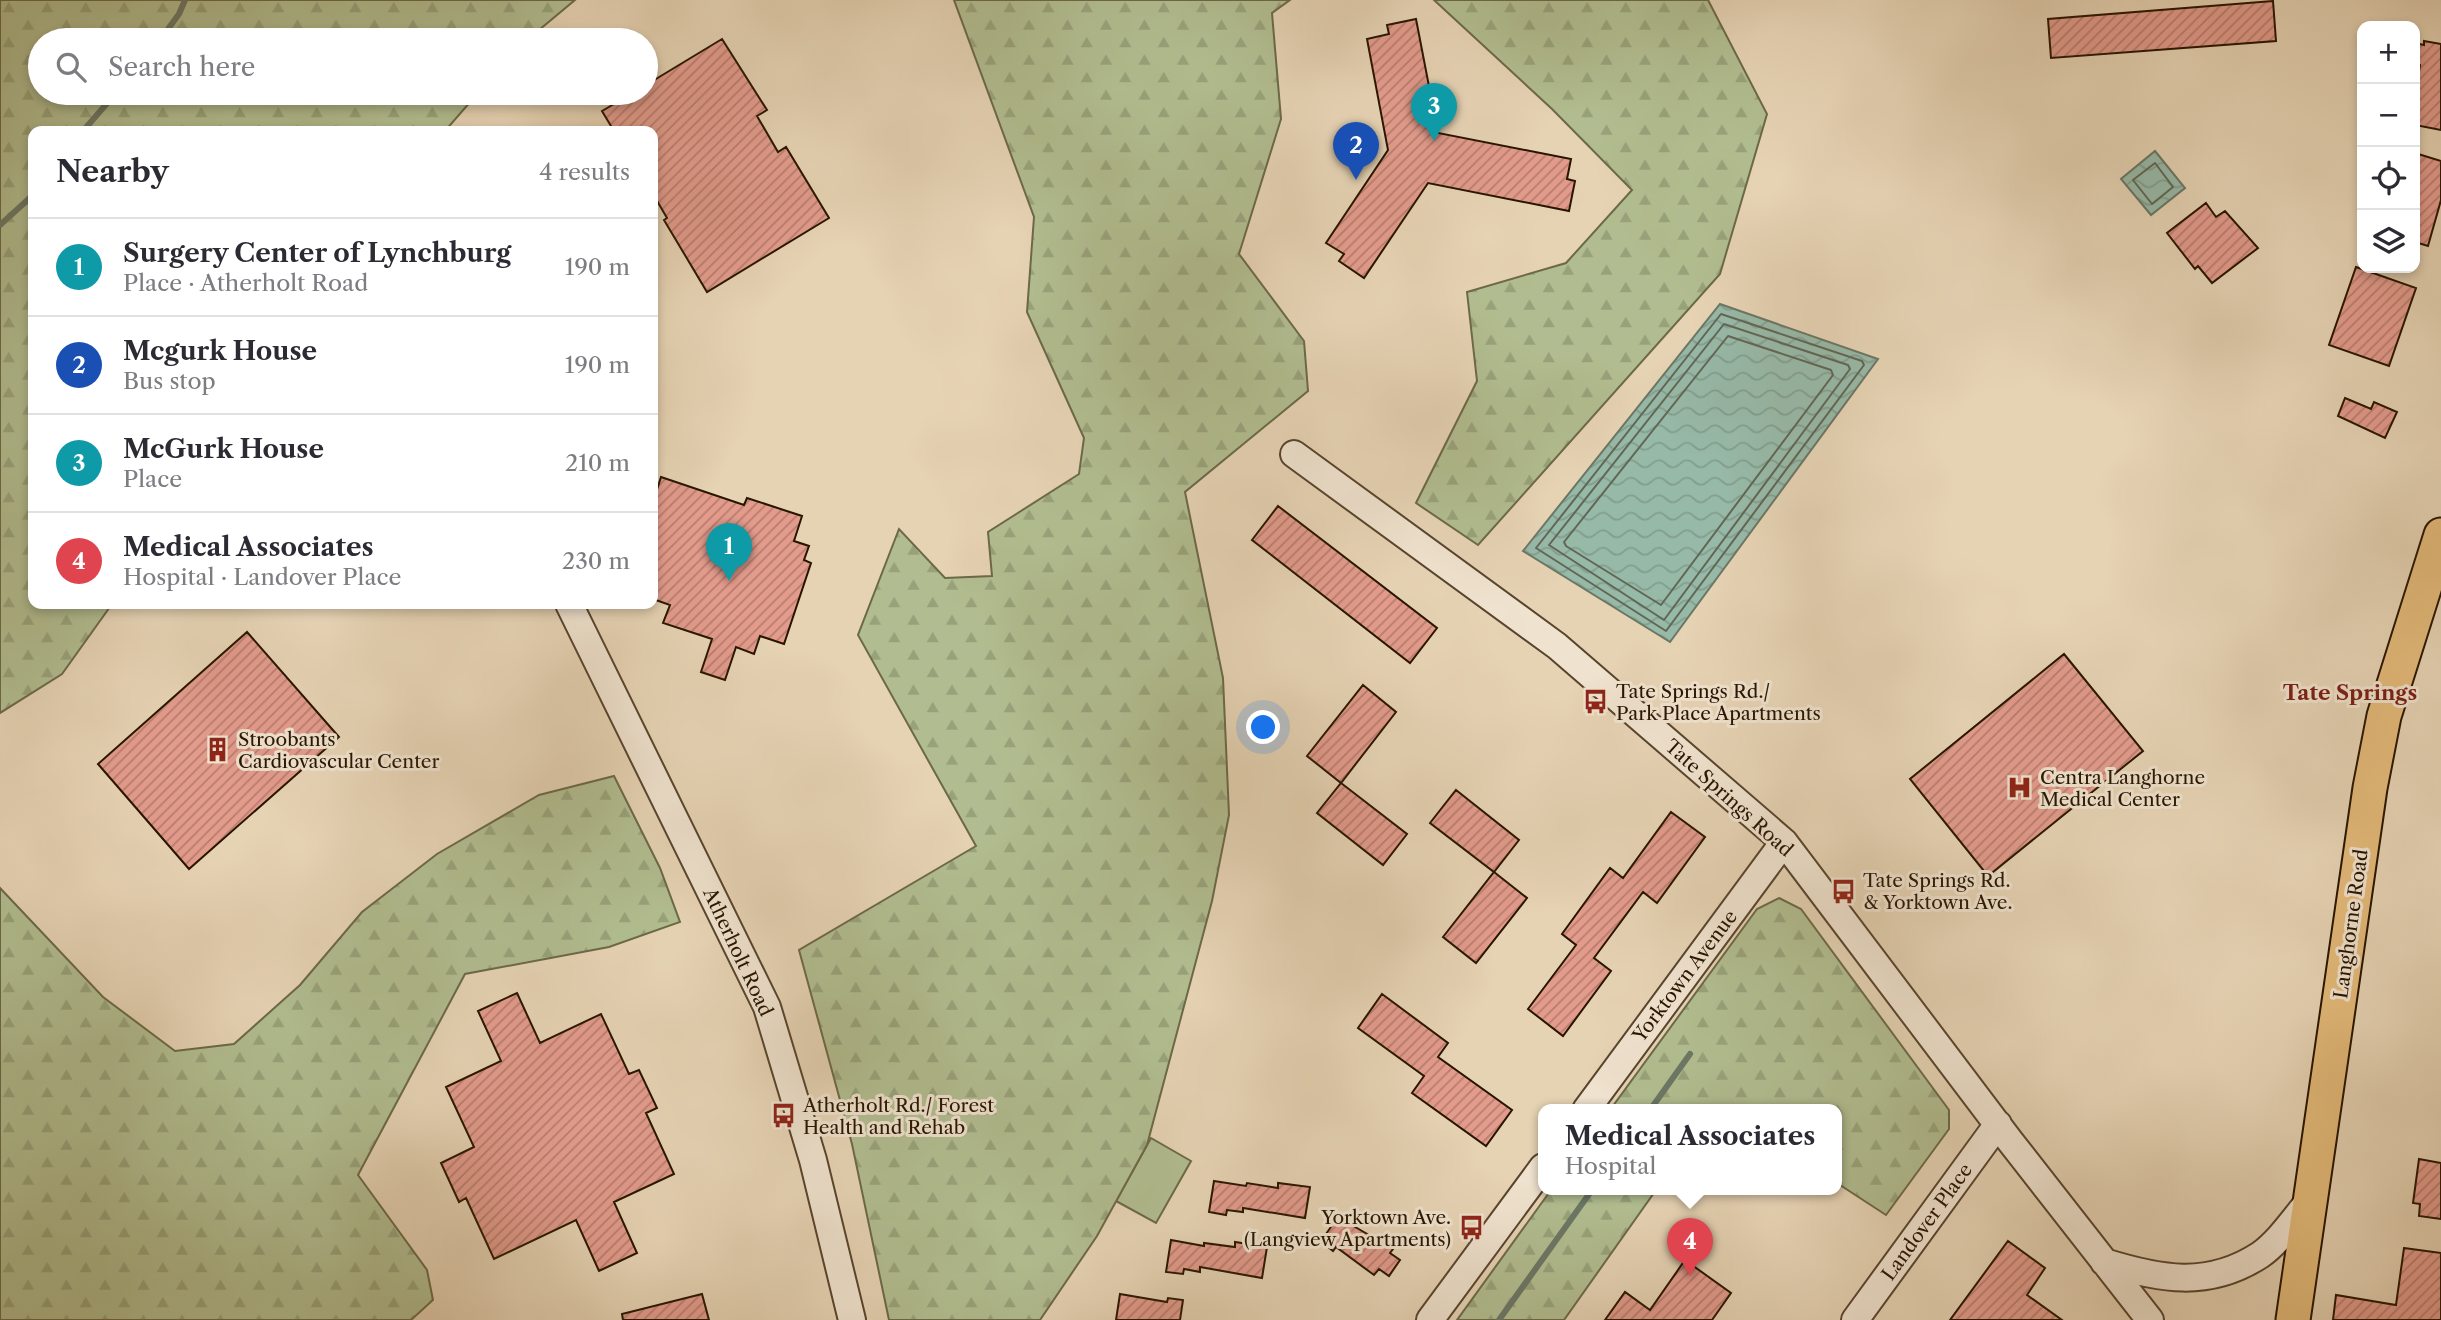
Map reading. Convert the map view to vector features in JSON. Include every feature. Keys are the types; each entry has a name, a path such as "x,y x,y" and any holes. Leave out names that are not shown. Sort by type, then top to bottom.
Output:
{"main road":[{"name":"Langhorne Road","path":"2293,1320 2370,788 2385,716 2441,535"}],"street":[{"name":"Tate Springs Road","path":"1294,454 1557,646 1784,842 2150,1320"},
{"name":"Atherholt Road","path":"571,609 767,1007 813,1160 852,1320"},
{"name":"Yorktown Avenue","path":"1590,1104 1784,842"},
{"name":"Landover Place","path":"1855,1320 1998,1124"},
{"path":"1430,1320 1538,1174"},
{"path":"2104,1262 2153,1277 2194,1279 2229,1269 2265,1250 2311,1199"}],"green space":[{"path":"0,0 575,0 541,28 28,28 28,105 468,105 449,126 28,126 28,609 108,609 62,674 0,713"},
{"path":"954,0 1290,0 1272,13 1281,119 1239,254 1304,341 1308,391 1185,492 1223,678 1229,815 1212,901 1147,1145 1097,1236 1040,1320 889,1320 852,1144 799,950 976,846 858,635 899,529 945,578 992,576 988,532 1079,474 1084,438 1027,312 1034,217"},
{"path":"1434,0 1708,0 1767,114 1720,274 1478,545 1416,503 1477,381 1467,292 1566,263 1632,190 1552,109"},
{"path":"614,776 660,868 680,922 609,947 465,974 358,1175 427,1270 433,1300 411,1320 0,1320 0,888 103,997 175,1051 234,1044 300,985 362,912 437,854 539,795"},
{"path":"1779,898 1801,909 1949,1110 1949,1129 1886,1215 1842,1186 1842,1104 1614,1104 1757,909"},
{"path":"1151,1138 1191,1161 1156,1223 1116,1201"},
{"path":"1547,1195 1652,1195 1564,1320 1457,1320"}],"water":[{"path":"2155,151 2185,188 2151,215 2121,179"},
{"path":"1720,304 1878,359 1670,642 1523,551"}],"building":[{"path":"2273,1 2276,41 2051,58 2048,19"},
{"path":"1416,19 1438,133 1571,159 1567,179 1575,181 1569,211 1428,183 1364,278 1339,261 1344,254 1326,243 1388,150 1367,39 1389,34 1387,25"},
{"path":"722,39 767,110 757,116 778,152 786,147 829,218 707,292 664,220 667,218 658,203 658,126 611,126 602,111 612,105 658,105 658,78"},
{"path":"2424,41 2441,44 2441,130 2420,126 2420,44 2424,45"},
{"path":"2420,155 2441,161 2441,200 2428,246 2420,244"},
{"path":"2206,203 2216,217 2225,211 2258,248 2212,283 2198,266 2195,269 2167,233"},
{"path":"2356,267 2357,273 2373,273 2416,288 2389,366 2329,345"},
{"path":"2345,398 2371,409 2374,402 2397,412 2385,438 2338,416"},
{"path":"661,477 744,505 747,498 802,516 794,541 809,546 804,560 811,563 784,644 760,636 754,654 736,647 725,680 701,672 712,639 663,623 670,605 658,601 658,486"},
{"path":"1278,506 1437,628 1410,663 1252,540"},
{"name":"Stroobants Cardiovascular Center","path":"247,632 339,737 189,869 98,764"},
{"path":"2064,654 2143,751 1988,876 1910,779"},
{"path":"1363,685 1396,712 1341,783 1307,756"},
{"path":"1341,783 1407,834 1383,865 1317,813"},
{"path":"1456,790 1519,840 1494,872 1430,823"},
{"path":"1671,812 1705,837 1657,903 1643,892 1594,958 1611,971 1563,1036 1528,1009 1576,945 1562,934 1610,868 1623,878"},
{"path":"1494,872 1527,898 1476,963 1443,937"},
{"path":"517,993 540,1043 601,1014 629,1074 639,1070 657,1108 646,1113 674,1174 614,1202 637,1253 599,1271 576,1220 494,1259 466,1198 459,1202 441,1163 474,1147 446,1087 501,1061 478,1011"},
{"path":"1382,994 1448,1043 1438,1057 1512,1110 1486,1146 1412,1093 1424,1076 1358,1028"},
{"path":"2419,1159 2441,1163 2441,1219 2419,1216 2420,1204 2413,1203"},
{"path":"1214,1181 1278,1188 1278,1183 1310,1187 1305,1218 1243,1208 1243,1212 1227,1210 1226,1215 1209,1212"},
{"path":"1338,1217 1393,1249 1390,1253 1400,1260 1389,1276 1379,1269 1374,1275 1336,1247 1333,1251 1321,1241"},
{"path":"1171,1240 1204,1246 1204,1243 1235,1247 1235,1242 1267,1247 1262,1278 1200,1267 1200,1272 1184,1269 1183,1274 1166,1272"},
{"path":"2008,1241 2045,1268 2027,1295 2062,1320 1950,1320"},
{"path":"2404,1248 2441,1253 2441,1320 2333,1320 2336,1295 2396,1305"},
{"path":"1685,1260 1731,1293 1712,1320 1605,1320 1625,1292 1650,1310"},
{"path":"702,1294 709,1320 623,1320 622,1314"},
{"path":"1120,1294 1167,1302 1168,1298 1183,1300 1180,1320 1116,1320"}],"waterway":[{"path":"169,28 185,0"},
{"path":"87,126 106,105"},
{"path":"0,225 28,200"},
{"path":"1654,1104 1690,1054"},
{"path":"1499,1320 1588,1195"}],"place":[{"name":"McGurk House","path":"1434,141"},
{"name":"Mcgurk House","path":"1356,180"},
{"name":"Surgery Center of Lynchburg","path":"729,581"},
{"name":"Tate Springs Rd./ Park Place Apartments","path":"1596,702"},
{"name":"Stroobants Cardiovascular Center","path":"218,750"},
{"name":"Centra Langhorne Medical Center","path":"2020,788"},
{"name":"Tate Springs Rd. & Yorktown Ave.","path":"1843,891"},
{"name":"Atherholt Rd./ Forest Health and Rehab","path":"783,1116"},
{"name":"Yorktown Ave. (Langview Apartments)","path":"1471,1228"},
{"name":"Medical Associates","path":"1690,1276"}],"district":[{"name":"Tate Springs","path":"2350,692"}]}
